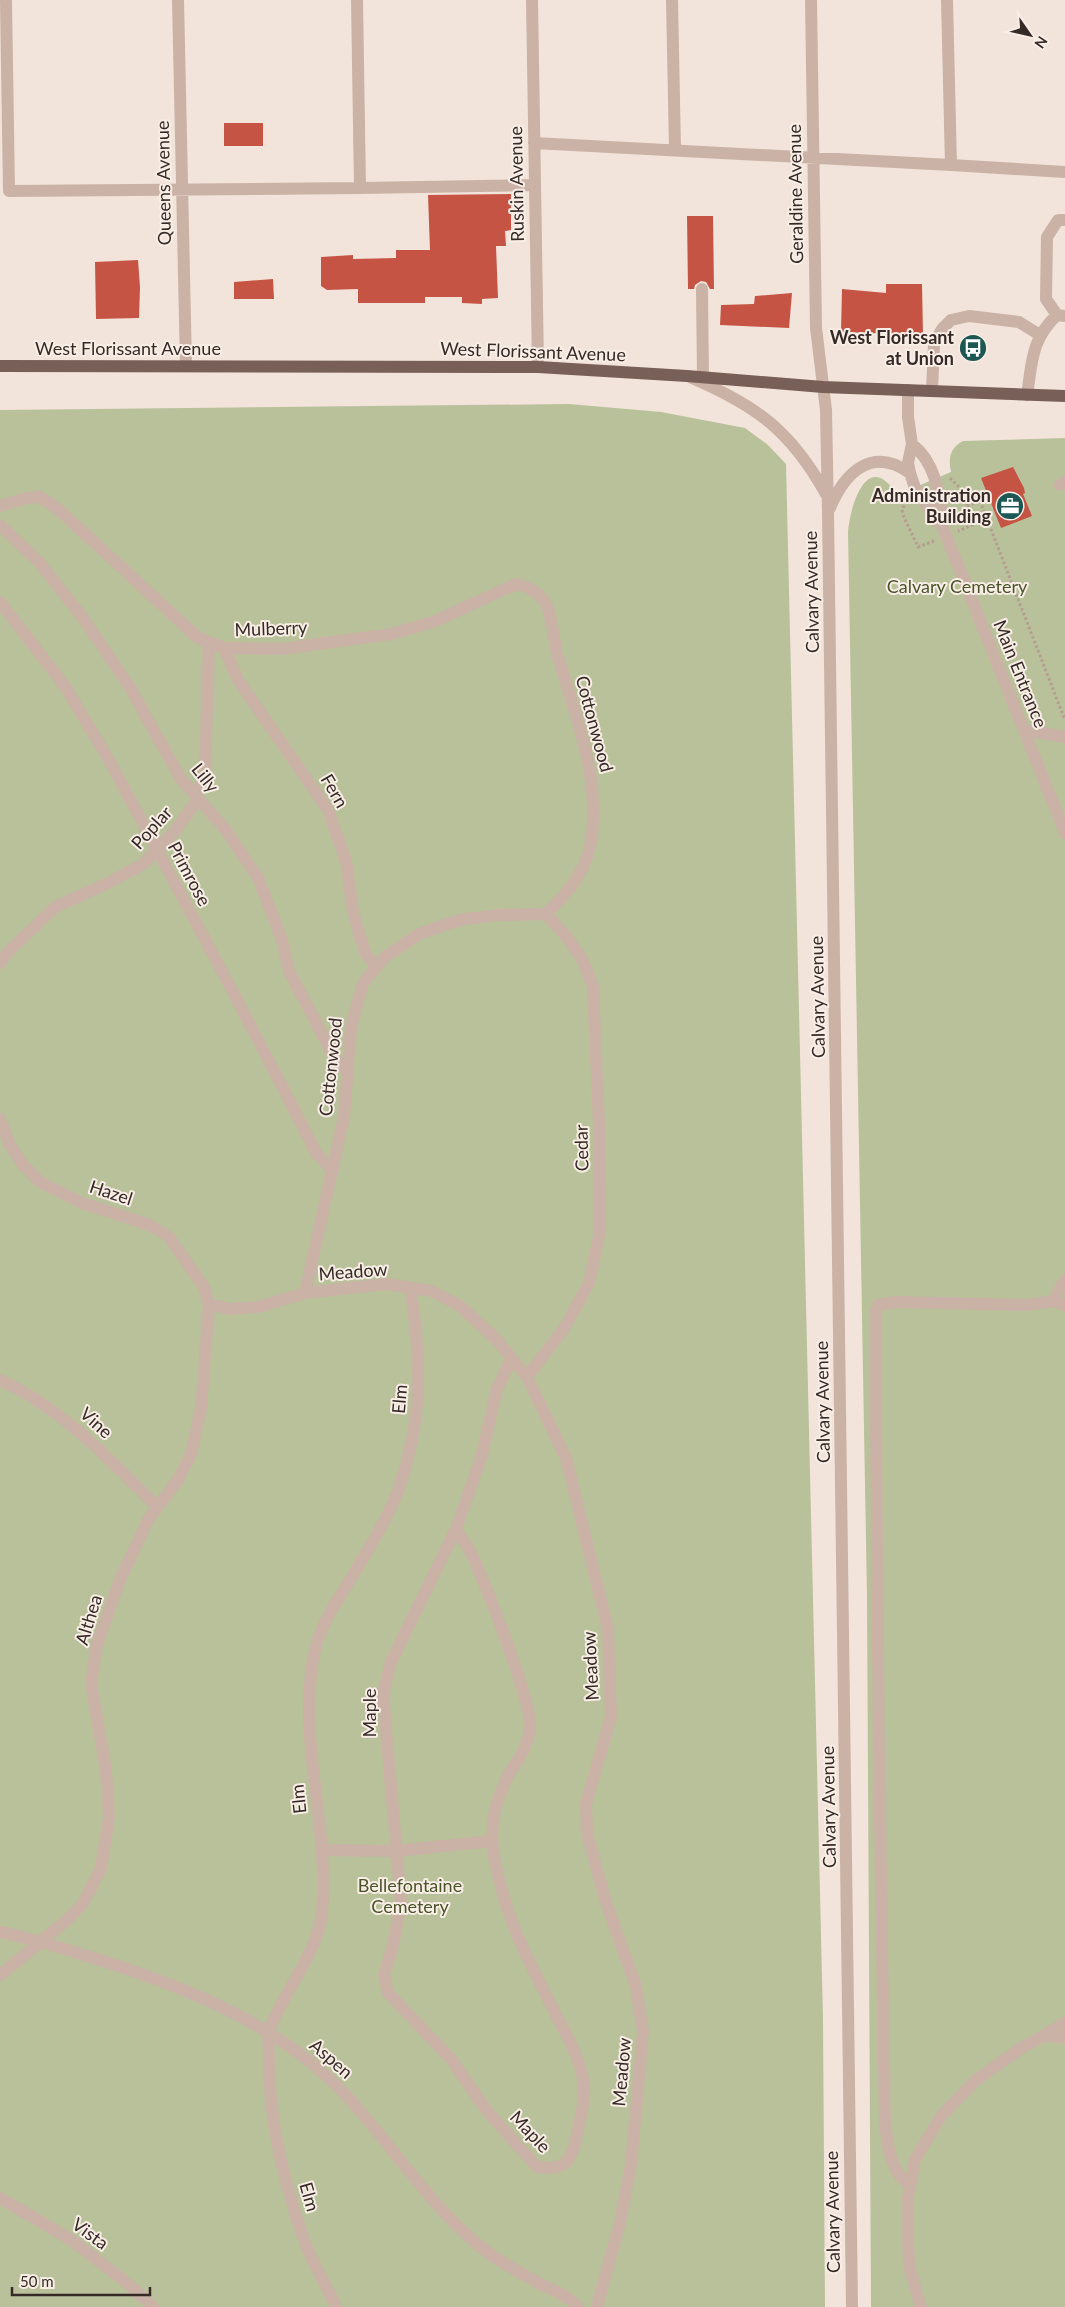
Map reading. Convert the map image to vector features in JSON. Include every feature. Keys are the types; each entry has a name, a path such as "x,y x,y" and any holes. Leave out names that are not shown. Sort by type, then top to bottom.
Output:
{"main road":[{"name":"West Florissant Avenue","path":"0,366 538,367 703,377 823,387 1065,396"}],"street":[{"path":"6,0 5,191 535,185"},
{"name":"Queens Avenue","path":"178,0 186,366"},
{"path":"357,0 360,188"},
{"name":"Ruskin Avenue","path":"532,0 538,367"},
{"path":"672,0 675,149"},
{"name":"Geraldine Avenue","path":"811,0 816,328 823,387"},
{"path":"947,0 951,165"},
{"path":"534,142 1065,172"},
{"path":"1028,395 1035,344 1044,326 1061,316 1046,299 1047,238 1058,220 1065,220"},
{"path":"702,289 703,377"},
{"path":"932,391 934,344 942,328 951,320 969,316 1019,322 1040,335"},
{"path":"688,376 742,402 777,428 805,459 828,496"},
{"name":"Calvary Avenue","path":"823,387 828,496 852,2307"},
{"name":"Main Entrance","path":"908,390 908,417 912,444 908,463 915,488 943,528 1065,833"},
{"name":"Main Entrance","path":"912,444 922,452 929,463 939,499 943,528"},
{"path":"828,512 845,481 866,464 876,461 888,462 900,466 910,473"},
{"name":"Mulberry","path":"0,506 26,498 40,497 58,508 197,637 224,648 281,649 391,634 433,622 516,584 528,587"},
{"name":"Lilly","path":"0,525 39,562 83,618 129,686 181,779 226,829 258,878 281,937 289,971 339,1066 348,1071"},
{"name":"Cottonwood","path":"305,1293 344,1117 350,1027 363,983 386,957 419,934 459,920 497,915 546,914 569,893 584,865 592,835 592,774 556,647 547,605 538,593 528,587"},
{"name":"Primrose","path":"0,602 64,685 109,760 317,1154 333,1171"},
{"name":"Poplar","path":"0,964 8,952 55,906 106,884 143,864 174,832 197,797 205,772 209,642"},
{"name":"Fern","path":"224,648 238,680 328,810 346,861 353,912 365,952 376,968"},
{"path":"1024,730 1065,737"},
{"name":"Cedar","path":"527,1377 565,1326 589,1283 600,1232 599,1123 593,986 582,959 566,936 546,914"},
{"name":"Hazel","path":"0,1119 10,1145 23,1165 40,1182 82,1203 150,1225 169,1237 204,1287 209,1304"},
{"path":"910,2186 896,2173 889,2152 885,2123 879,1759 875,1313 878,1305 886,1302 1028,1305 1059,1303 1065,1280"},
{"name":"Meadow","path":"209,1304 230,1309 258,1307 305,1293 386,1284 432,1291 460,1306 496,1339 527,1377 566,1458 608,1629 611,1717 586,1804 587,1834 607,1905 636,1986 643,2032 631,2165 620,2222 598,2307"},
{"name":"Elm","path":"336,2307 302,2237 281,2160 268,2076 269,2032 318,1934 322,1912 323,1850 313,1766 309,1698 314,1654 327,1620 364,1558 398,1491 415,1432 420,1367 410,1288"},
{"name":"Althea","path":"0,1975 66,1921 83,1903 101,1868 109,1818 106,1770 91,1684 97,1644 120,1580 148,1520 178,1480 191,1454 201,1409 209,1304"},
{"name":"Maple","path":"456,1529 469,1551 507,1644 527,1707 531,1727 524,1753 508,1776 495,1808 491,1841 506,1905 530,1963 573,2048 583,2079 583,2107 575,2145 566,2163 556,2170 538,2168 487,2110 451,2059 388,1993 384,1975 393,1945 400,1903 383,1694 391,1662 456,1529 482,1455 496,1392 511,1358"},
{"name":"Vine","path":"0,1380 24,1391 68,1421 112,1461 157,1507"},
{"path":"323,1850 397,1851 491,1841"},
{"name":"Aspen","path":"0,1932 41,1942 129,1969 203,1998 269,2032 309,2061 339,2088 442,2210 483,2249 540,2283 569,2297 578,2307"},
{"path":"921,2307 910,2269 907,2233 910,2186 915,2160 941,2116 976,2080 1021,2048 1065,2023"},
{"path":"1044,2036 1065,2037"},
{"name":"Vista","path":"0,2198 70,2239 132,2287 153,2307"}],"path":[{"path":"967,506 988,497"},
{"path":"980,501 1065,720"}],"green space":[{"name":"Bellefontaine Cemetery","path":"569,404 661,412 745,428 768,445 786,464 823,2019 825,2307 0,2307 0,410"},
{"name":"Calvary Cemetery","path":"1065,438 1065,2307 871,2307 867,1596 848,531 857,495 863,485 870,479 878,477 887,482 897,495 951,472 951,454 955,447 963,441"}],"building":[{"path":"224,123 263,123 263,146 224,146"},
{"path":"511,194 511,230 505,231 506,246 496,246 498,298 482,299 482,304 462,303 462,297 425,297 425,303 358,303 358,289 327,290 321,286 321,257 353,255 353,259 396,258 396,250 430,250 428,195"},
{"path":"687,216 713,216 714,289 710,289 706,282 701,281 695,285 694,289 688,289"},
{"path":"138,260 140,287 139,318 96,319 95,262"},
{"path":"273,279 274,299 234,299 234,282"},
{"path":"886,284 922,284 923,335 841,332 842,289 886,293"},
{"path":"792,293 789,328 720,325 721,305 754,304 755,296"},
{"name":"Administration Building","path":"1013,467 1024,488 1025,493 1023,494 1032,516 1001,528 981,478"}],"place":[{"name":"West Florissant at Union","path":"973,348"},
{"name":"Administration Building","path":"1010,506"}]}
